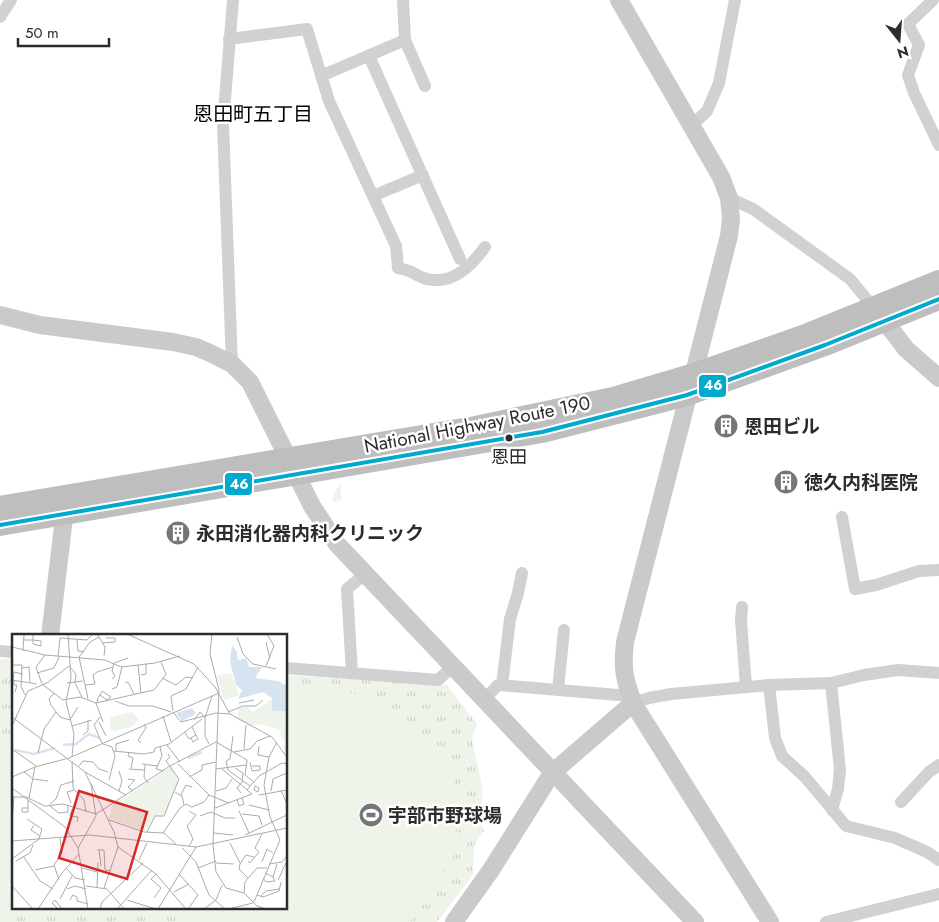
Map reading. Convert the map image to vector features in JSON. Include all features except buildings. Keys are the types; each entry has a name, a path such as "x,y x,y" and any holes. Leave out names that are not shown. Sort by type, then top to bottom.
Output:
{"highway":[{"name":"National Highway Route 190","path":"0,525 66,505 292,467 542,432 691,384 764,368 879,315 939,281"},
{"name":"National Highway Route 190","path":"879,315 939,299"},
{"name":"National Highway Route 190","path":"0,506 66,505"}],"street":[{"path":"0,17 11,0"},
{"path":"232,364 222,124 233,0"},
{"path":"403,0 405,40 425,86"},
{"path":"619,0 721,176 729,198 731,219 729,236 625,642 623,666 625,682 632,699 770,922"},
{"path":"692,124 707,111 719,83 735,0"},
{"path":"933,0 908,24 919,45 908,75 914,93 939,145"},
{"path":"229,39 307,29 329,101 396,246 398,268 410,271 426,279 444,279 460,274 475,261 485,247"},
{"path":"321,76 405,40"},
{"path":"369,56 460,259"},
{"path":"373,196 422,175"},
{"path":"729,198 753,209 850,279 906,349 939,378"},
{"path":"0,315 40,325 181,344 210,352 232,364 250,382 312,506 328,533 552,773 695,922"},
{"path":"50,634 66,505"},
{"path":"842,517 855,589 876,585 919,571 939,570"},
{"path":"502,685 510,619 522,573"},
{"path":"352,673 347,589 365,574"},
{"path":"742,607 741,620 746,688"},
{"path":"558,690 564,630"},
{"path":"288,668 438,680 452,667"},
{"path":"484,700 498,685 632,699 769,685 831,683 864,675 898,670 939,673"},
{"path":"831,683 840,770 838,789 832,810"},
{"path":"769,685 775,738 782,756 805,777 846,826 895,838 928,852 939,860"},
{"path":"458,921 552,773 632,699"},
{"path":"902,802 929,772 939,766"},
{"path":"826,922 939,894"}],"green space":[{"path":"341,483 341,500 333,502 333,495"},
{"name":"宇部市野球場","path":"0,659 12,659 12,910 288,910 288,675 447,685 477,724 472,739 483,791 480,816 484,831 474,845 473,875 437,922 0,922"},
{"name":"宇部市野球場","path":"288,687 333,689 385,704 405,717 448,767 463,804 448,826 461,834 455,844 459,847 410,922 197,922 188,910 288,910"},
{"path":"0,736 12,736 12,910 25,910 12,921 0,922"}],"transit line":[{"name":"46","path":"0,525 542,432 687,395 825,345 939,299"}],"place":[{"name":"恩田ビル","path":"726,426"},
{"name":"恩田","path":"509,438"},
{"name":"徳久内科医院","path":"786,482"},
{"name":"永田消化器内科クリニック","path":"178,533"},
{"name":"宇部市野球場","path":"371,815"}],"district":[{"name":"恩田町五丁目","path":"253,114"}]}
